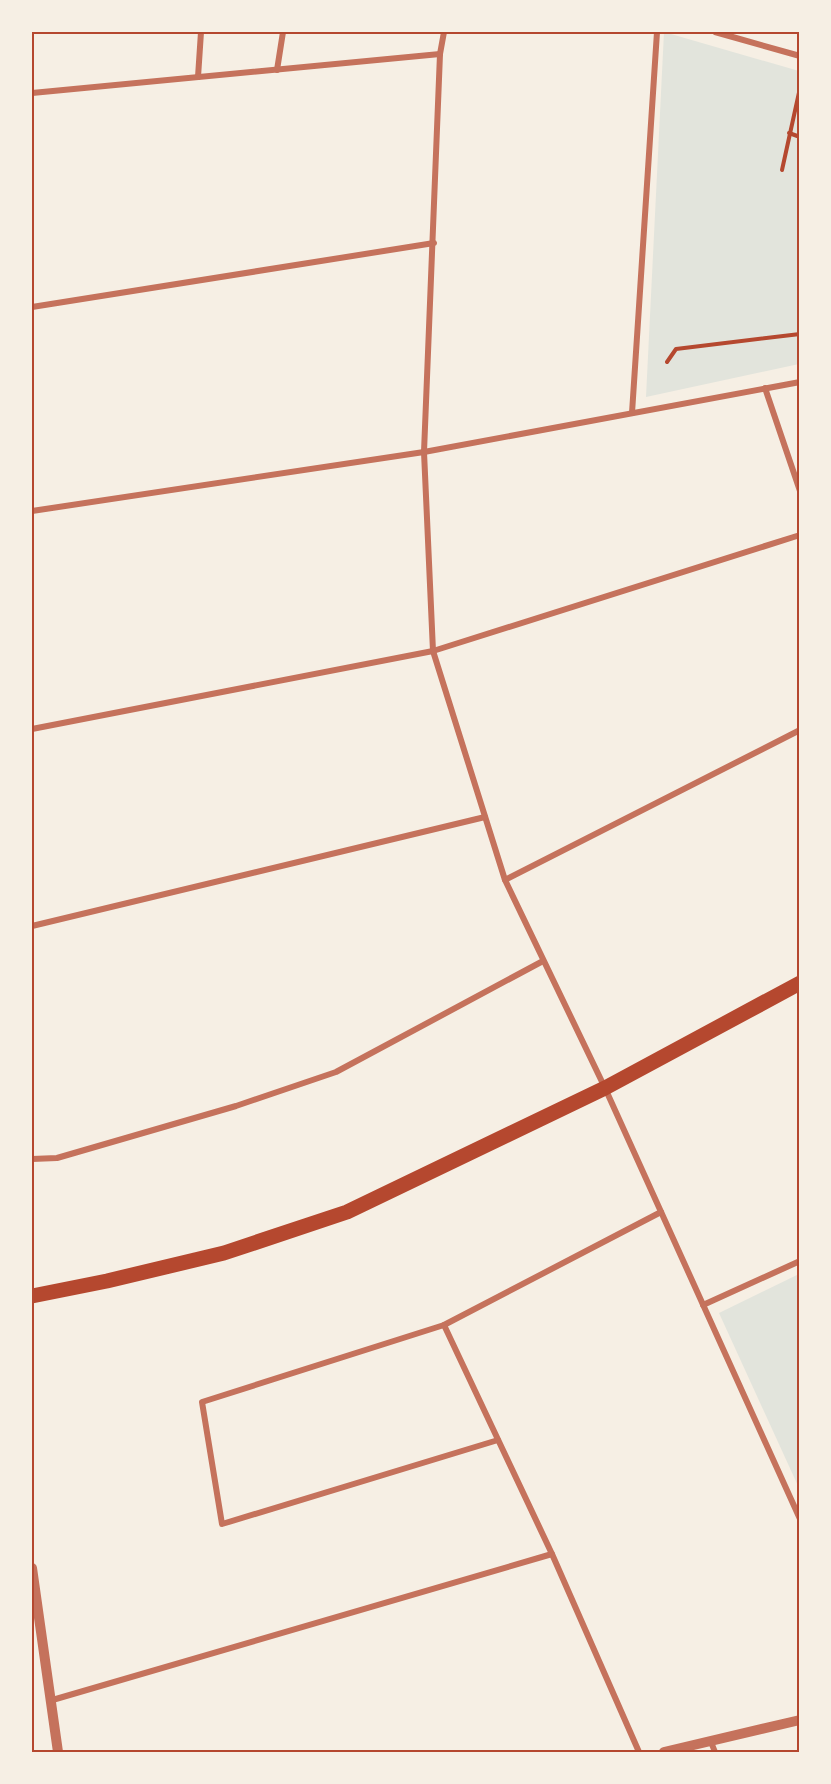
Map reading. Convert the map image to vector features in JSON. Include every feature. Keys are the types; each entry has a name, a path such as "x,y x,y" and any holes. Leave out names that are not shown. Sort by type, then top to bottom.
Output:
{"main road":[{"path":"32,1296 224,1253 347,1212 605,1088 800,983"}],"street":[{"path":"198,77 201,32"},
{"path":"278,70 283,32"},
{"path":"444,32 440,54 424,452 433,651 505,880 605,1088 799,1515"},
{"path":"632,413 657,32"},
{"path":"715,32 800,56"},
{"path":"32,93 440,54"},
{"path":"32,307 434,243"},
{"path":"32,511 424,452 800,382"},
{"path":"765,388 800,491"},
{"path":"32,729 433,651 800,535"},
{"path":"505,880 800,730"},
{"path":"32,926 485,816"},
{"path":"32,1159 68,1155 236,1106 336,1072 543,961"},
{"path":"498,1440 222,1524 202,1402 444,1325 661,1212"},
{"path":"703,1305 800,1261"},
{"path":"444,1325 552,1554 639,1752"},
{"path":"49,1701 552,1554"},
{"path":"32,1568 58,1752"},
{"path":"664,1752 713,1747 800,1720"}],"path":[{"path":"782,170 800,88"},
{"path":"789,133 800,137"},
{"path":"667,362 676,349 800,334"}],"shaded area":[{"path":"664,32 799,71 799,364 646,397"},
{"path":"799,1274 799,1488 719,1313"}]}
